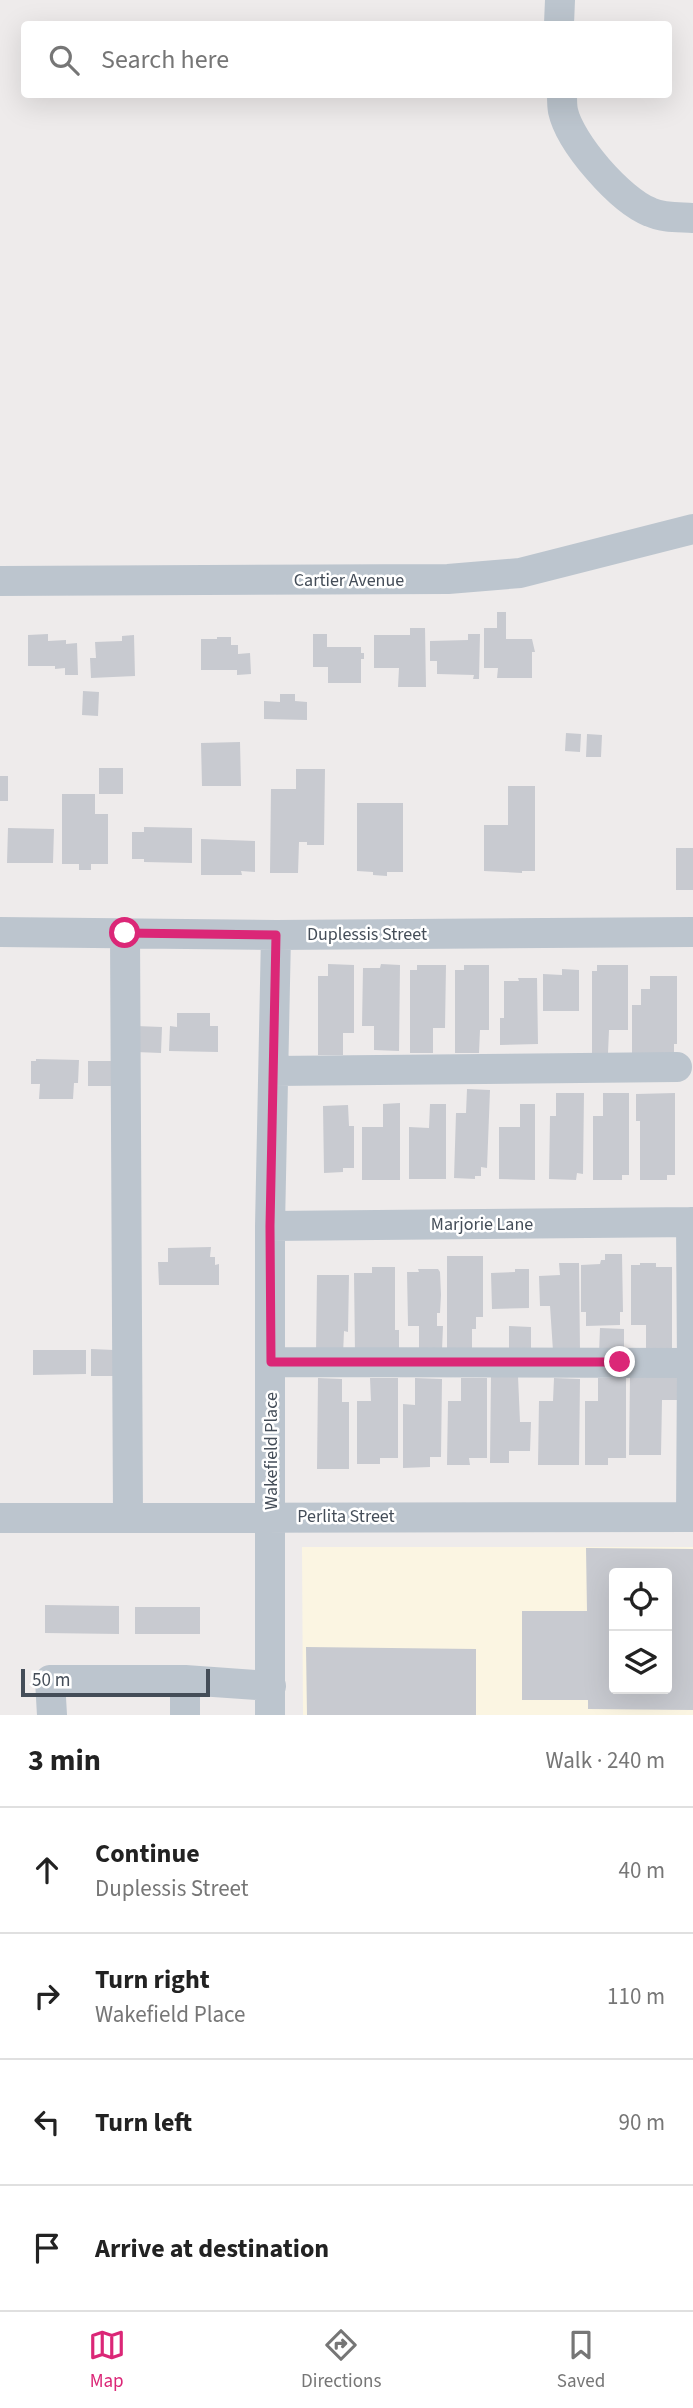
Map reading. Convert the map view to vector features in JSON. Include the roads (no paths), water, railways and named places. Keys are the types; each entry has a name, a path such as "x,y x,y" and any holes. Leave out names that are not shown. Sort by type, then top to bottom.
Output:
{"street":[{"path":"559,21 560,0"},
{"path":"562,98 563,112 580,146 629,200 650,212 693,218"},
{"name":"Cartier Avenue","path":"0,581 460,578 520,573 693,529"},
{"name":"Duplessis Street","path":"0,932 276,935 693,932"},
{"path":"125,933 128,1517"},
{"name":"Wakefield Place","path":"270,1701 270,1226 276,935"},
{"path":"274,1071 677,1067"},
{"path":"692,1222 692,1517"},
{"name":"Marjorie Lane","path":"270,1226 692,1222"},
{"path":"271,1362 692,1363"},
{"name":"Perlita Street","path":"0,1518 692,1517"},
{"path":"52,1715 50,1679 185,1680 270,1701"},
{"path":"185,1680 185,1715"}]}
